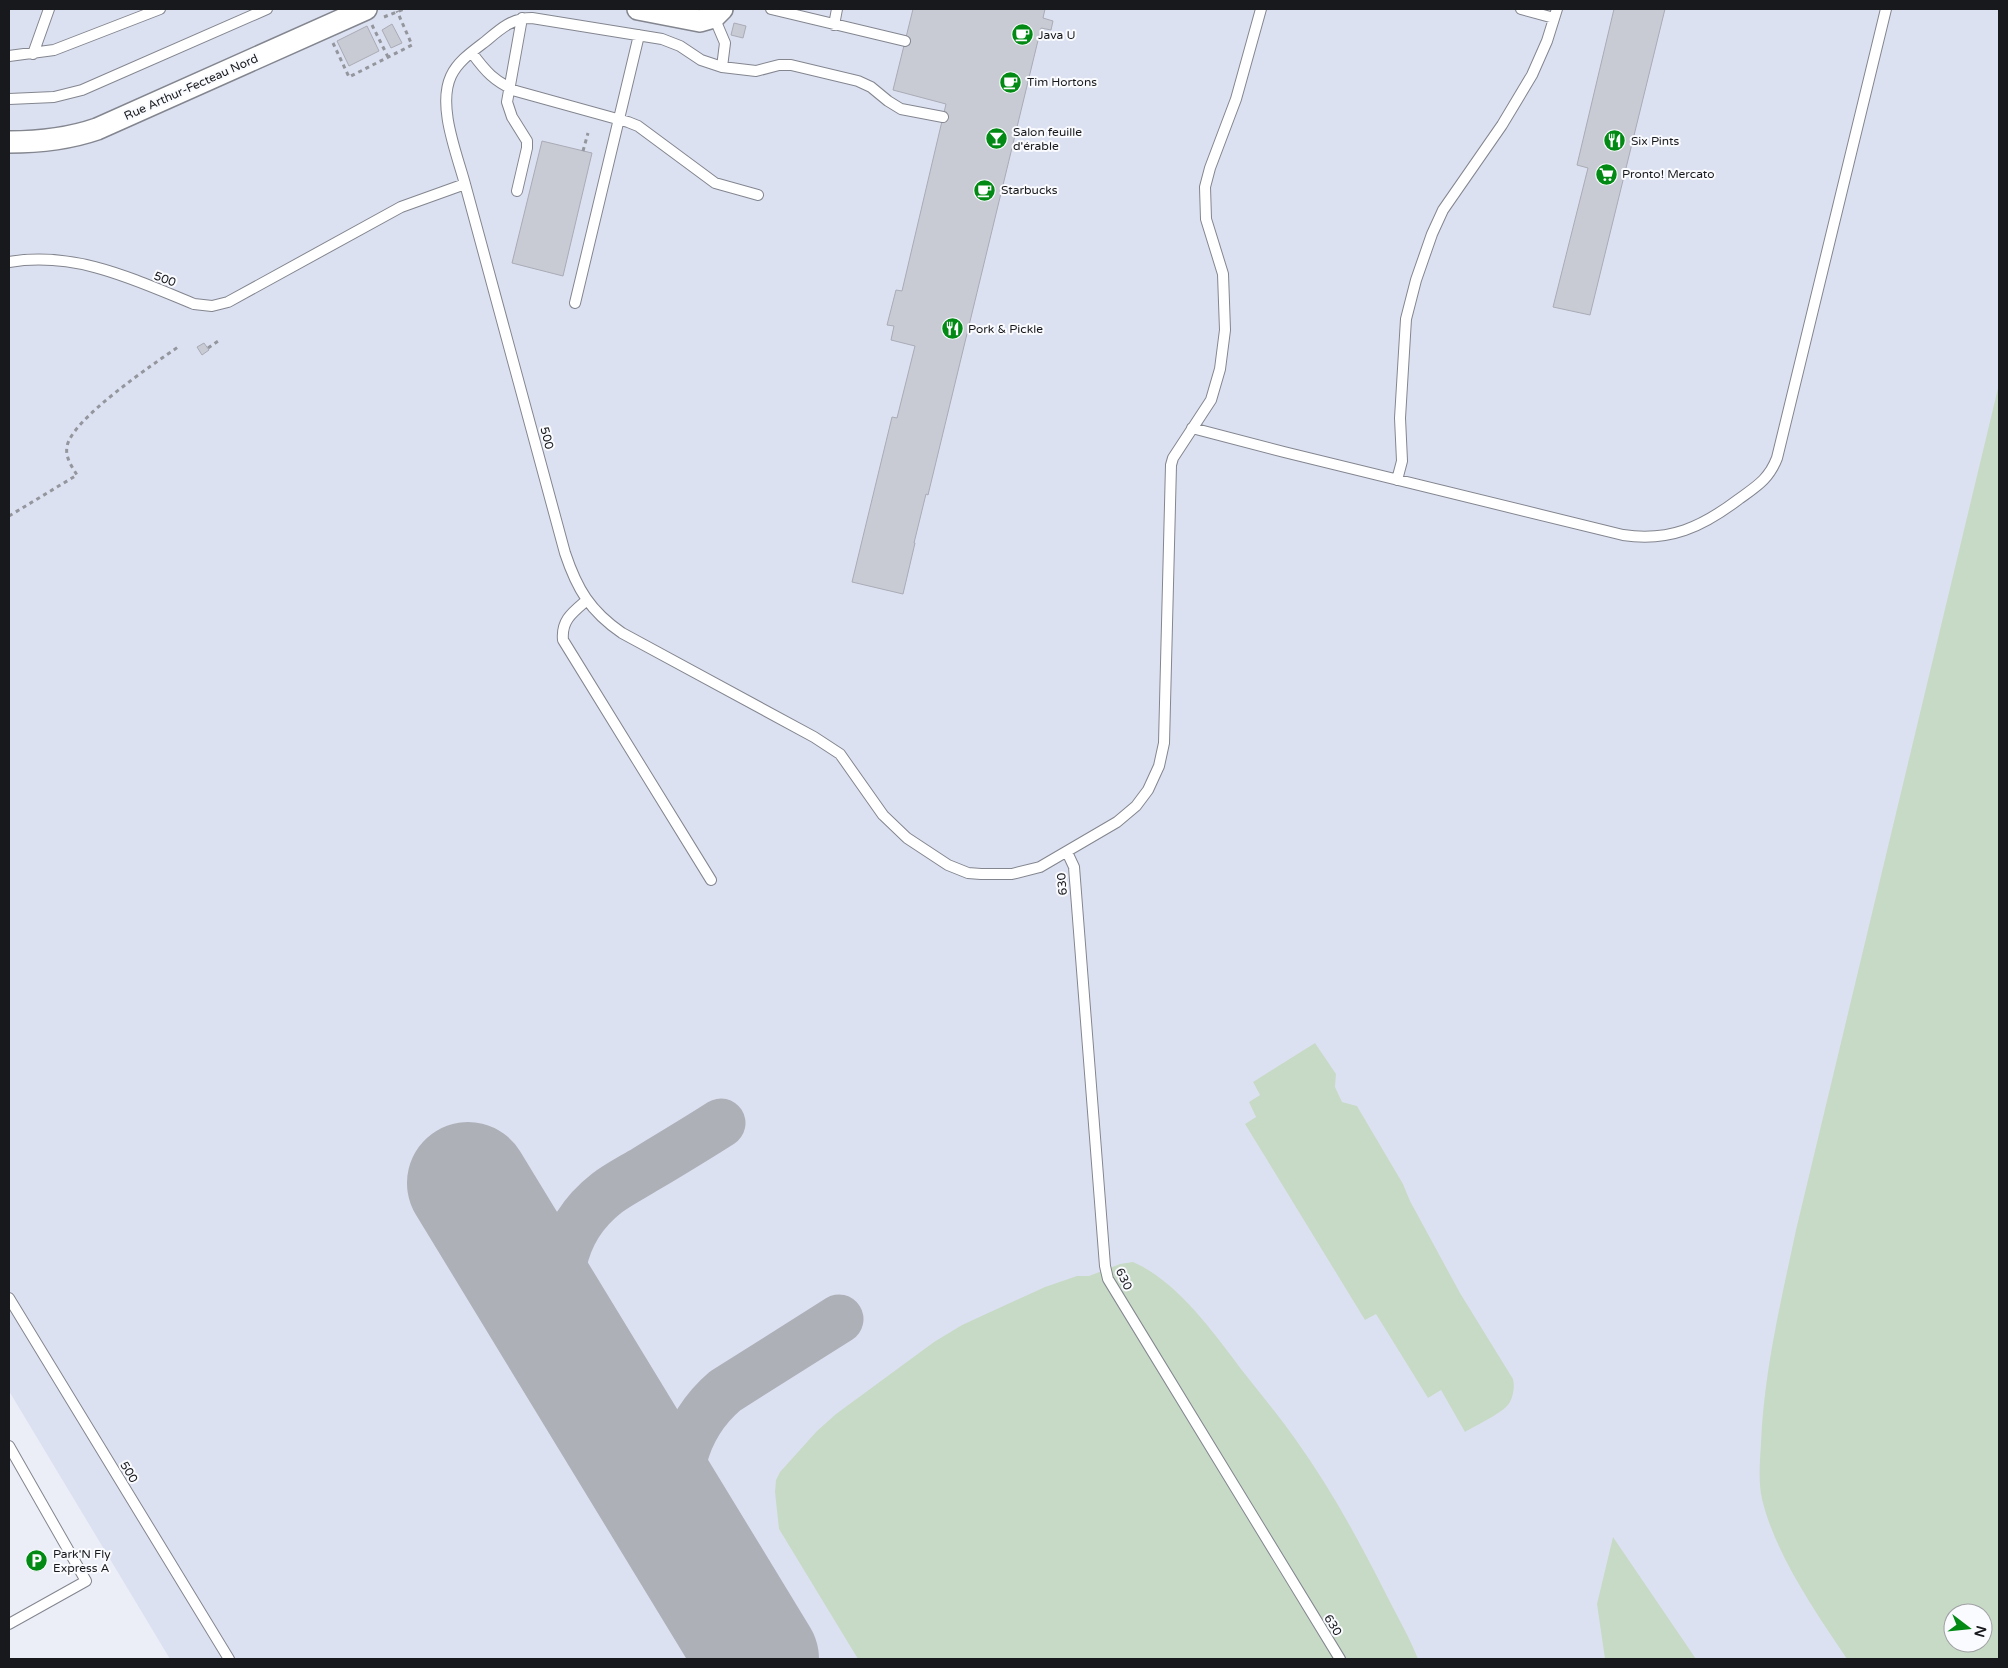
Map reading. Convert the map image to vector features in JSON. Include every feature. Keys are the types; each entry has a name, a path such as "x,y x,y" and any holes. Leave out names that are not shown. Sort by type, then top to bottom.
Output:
{"street":[{"path":"638,9 695,21 705,20 718,13"},
{"name":"Rue Arthur-Fecteau Nord","path":"9,142 70,138 97,129 368,14"}],"lane":[{"path":"33,54 49,9"},
{"path":"9,56 33,54 66,46 160,9"},
{"path":"9,99 54,97 82,90 267,9"},
{"path":"771,9 905,41"},
{"path":"834,24 837,9"},
{"name":"500","path":"522,18 502,27 460,63 451,76 447,93 447,108 465,184 565,553 574,577 587,600 604,620 617,630 814,737 836,751 872,801 895,827 907,838 948,865 968,873 1012,874 1040,867 1108,828 1136,806 1148,790 1159,766 1164,743 1170,472 1174,458 1214,392 1220,369 1225,330 1223,274 1206,220 1205,187 1210,168 1236,99 1261,9"},
{"path":"1398,480 1402,461 1400,418 1406,314 1430,237 1443,210 1502,125 1532,75 1547,41 1556,13 1521,9"},
{"path":"1192,428 1595,529 1644,538 1676,533 1707,521 1764,480 1772,470 1777,458 1886,9"},
{"path":"718,13 725,43 722,67"},
{"path":"517,191 527,148 527,140 508,110 507,102 508,87 522,18 639,35 673,42 701,60 722,67 756,71 779,65 791,65 858,81 871,87 901,109 943,117"},
{"path":"575,303 639,35"},
{"path":"472,53 494,79 508,87 582,110 619,118 638,126 715,183 758,195"},
{"name":"500","path":"9,262 37,258 73,261 95,266 194,304 203,306 219,305 247,293 401,207 465,184"},
{"path":"587,600 566,621 563,626 563,640 711,880"},
{"name":"630","path":"1067,852 1074,867 1105,1266 1108,1279 1340,1659"},
{"name":"500","path":"9,1298 229,1659"},
{"path":"9,1446 86,1581 9,1624"}],"path":[{"path":"331,40 349,77 412,45 397,11"},
{"path":"368,14 388,57"},
{"path":"375,44 380,41"},
{"path":"583,151 588,133"},
{"path":"208,348 221,339"},
{"path":"9,516 77,475 67,456 67,445 70,438 91,413 112,395 178,346"}],"shaded area":[{"path":"9,9 1999,9 1999,1659 170,1659 9,1391"}],"green space":[{"path":"1999,384 1999,1659 1847,1659 1822,1622 1786,1562 1776,1541 1768,1520 1761,1492 1760,1471 1763,1416 1769,1363 1796,1230"},
{"path":"1315,1043 1336,1074 1335,1087 1342,1102 1357,1106 1403,1184 1410,1201 1460,1293 1513,1379 1513,1393 1507,1406 1465,1432 1441,1390 1428,1398 1376,1314 1365,1320 1245,1124 1256,1117 1249,1102 1260,1095 1253,1082"},
{"path":"1133,1262 1166,1282 1195,1311 1290,1431 1345,1517 1404,1628 1418,1659 858,1659 779,1529 775,1492 776,1480 780,1472 817,1431 836,1414 934,1342 962,1325 1045,1287 1077,1276 1089,1276 1120,1264"},
{"path":"1613,1537 1696,1659 1605,1659 1597,1604"}],"building":[{"path":"913,9 1045,9 1043,18 1053,21 1051,30 1041,28 903,594 852,582 892,417 897,418 915,346 891,340 894,326 887,325 896,290 902,291 946,104 893,90"},
{"path":"1614,9 1665,9 1590,315 1553,307 1588,168 1577,165"},
{"path":"734,23 746,26 743,38 731,35"},
{"path":"392,24 402,43 391,48 382,30"},
{"path":"367,26 379,51 349,66 337,41"},
{"path":"542,141 592,153 563,276 512,263"},
{"path":"204,343 209,350 202,355 197,347"}],"taxiway":[{"path":"666,1509 663,1495 573,1348 565,1327 561,1306 562,1264 568,1244 590,1208 607,1193 721,1123"},
{"path":"720,1598 720,1590 692,1544 682,1518 679,1478 683,1458 690,1439 699,1421 725,1391 839,1319"}],"runway":[{"path":"468,1183 758,1659"}],"place":[{"name":"Java U","path":"1022,35"},
{"name":"Tim Hortons","path":"1011,82"},
{"name":"Salon feuille d'érable","path":"997,139"},
{"name":"Six Pints","path":"1615,141"},
{"name":"Pronto! Mercato","path":"1606,174"},
{"name":"Starbucks","path":"985,190"},
{"name":"Pork & Pickle","path":"952,329"},
{"name":"Park'N Fly Express A","path":"37,1561"}]}
